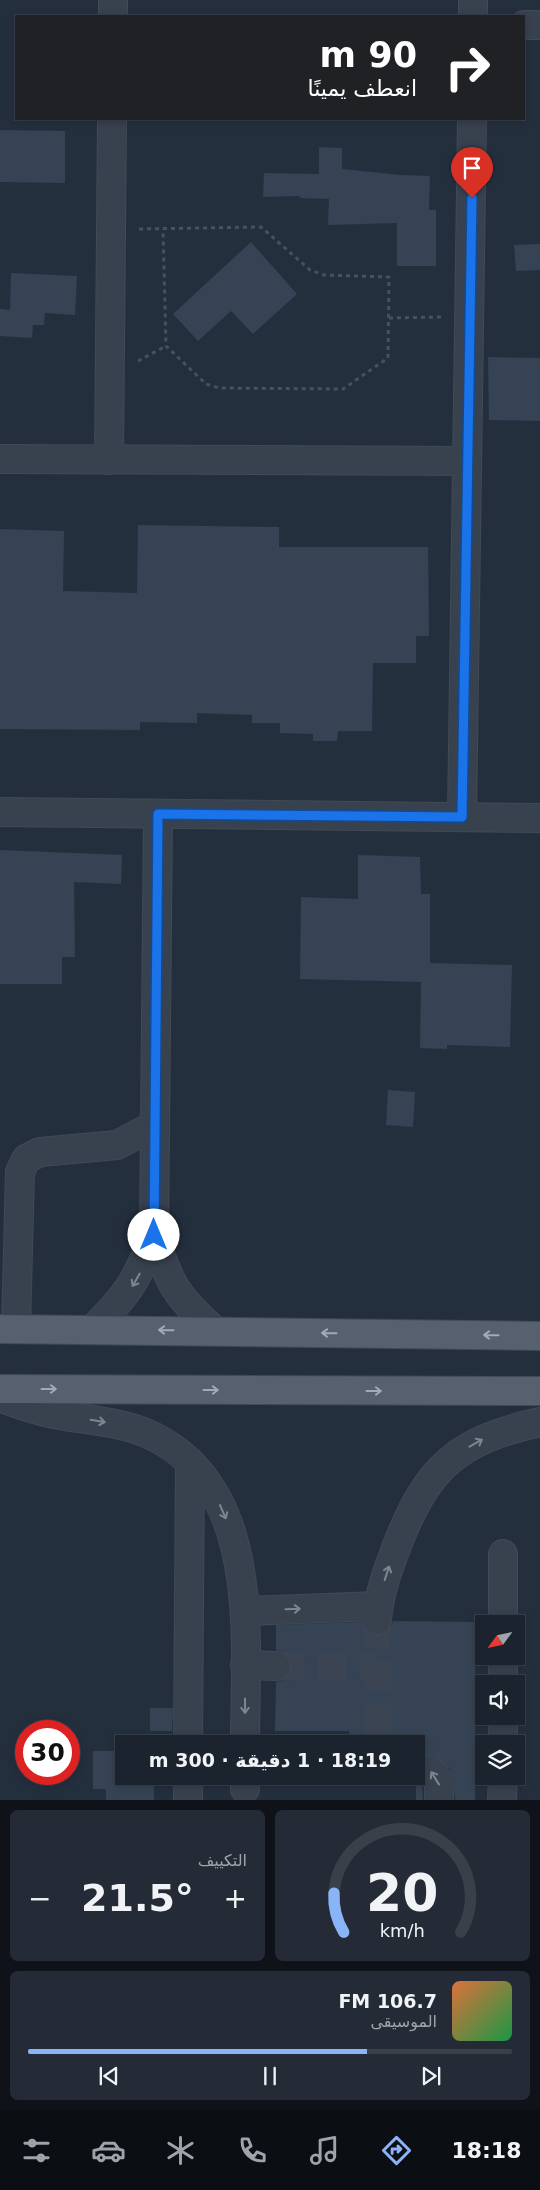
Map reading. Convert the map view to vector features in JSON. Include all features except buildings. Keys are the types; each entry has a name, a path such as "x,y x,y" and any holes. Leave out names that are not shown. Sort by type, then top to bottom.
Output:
{"main road":[{"path":"8,1329 540,1336"},
{"path":"0,1389 540,1391"}],"street":[{"path":"113,0 113,15"},
{"path":"473,0 473,15"},
{"path":"525,25 540,25"},
{"path":"109,460 112,120"},
{"path":"462,817 466,461 471,317 472,120"},
{"path":"0,459 466,461"},
{"path":"0,812 540,818"},
{"path":"158,814 154,1235 167,1275 173,1286 188,1307 215,1331"},
{"path":"8,1329 20,1172 26,1159 40,1152 117,1145 155,1125"},
{"path":"93,1329 121,1301 131,1287 144,1263 154,1235"},
{"path":"0,1397 52,1414 119,1424 146,1433 169,1446 190,1462 205,1479 227,1520 240,1565 245,1611 245,1735"},
{"path":"245,1611 378,1613 389,1565 411,1513 428,1483 445,1464 487,1436 540,1422"},
{"path":"188,1735 190,1462"},
{"path":"503,1554 503,1615"},
{"path":"245,1665 276,1666"},
{"path":"425,1768 435,1776 439,1787 439,1800"},
{"path":"188,1785 188,1800"},
{"path":"502,1785 502,1800"}],"path":[{"path":"111,229 261,227 310,270 324,275 389,278 388,358 343,389 219,388 206,384 166,346 163,229"},
{"path":"389,318 471,317"}],"tunnel":[{"path":"377,1620 378,1735"},
{"path":"276,1666 377,1667"}],"route":[{"path":"154,1235 158,814 462,817 466,461 471,317 472,198"}]}
